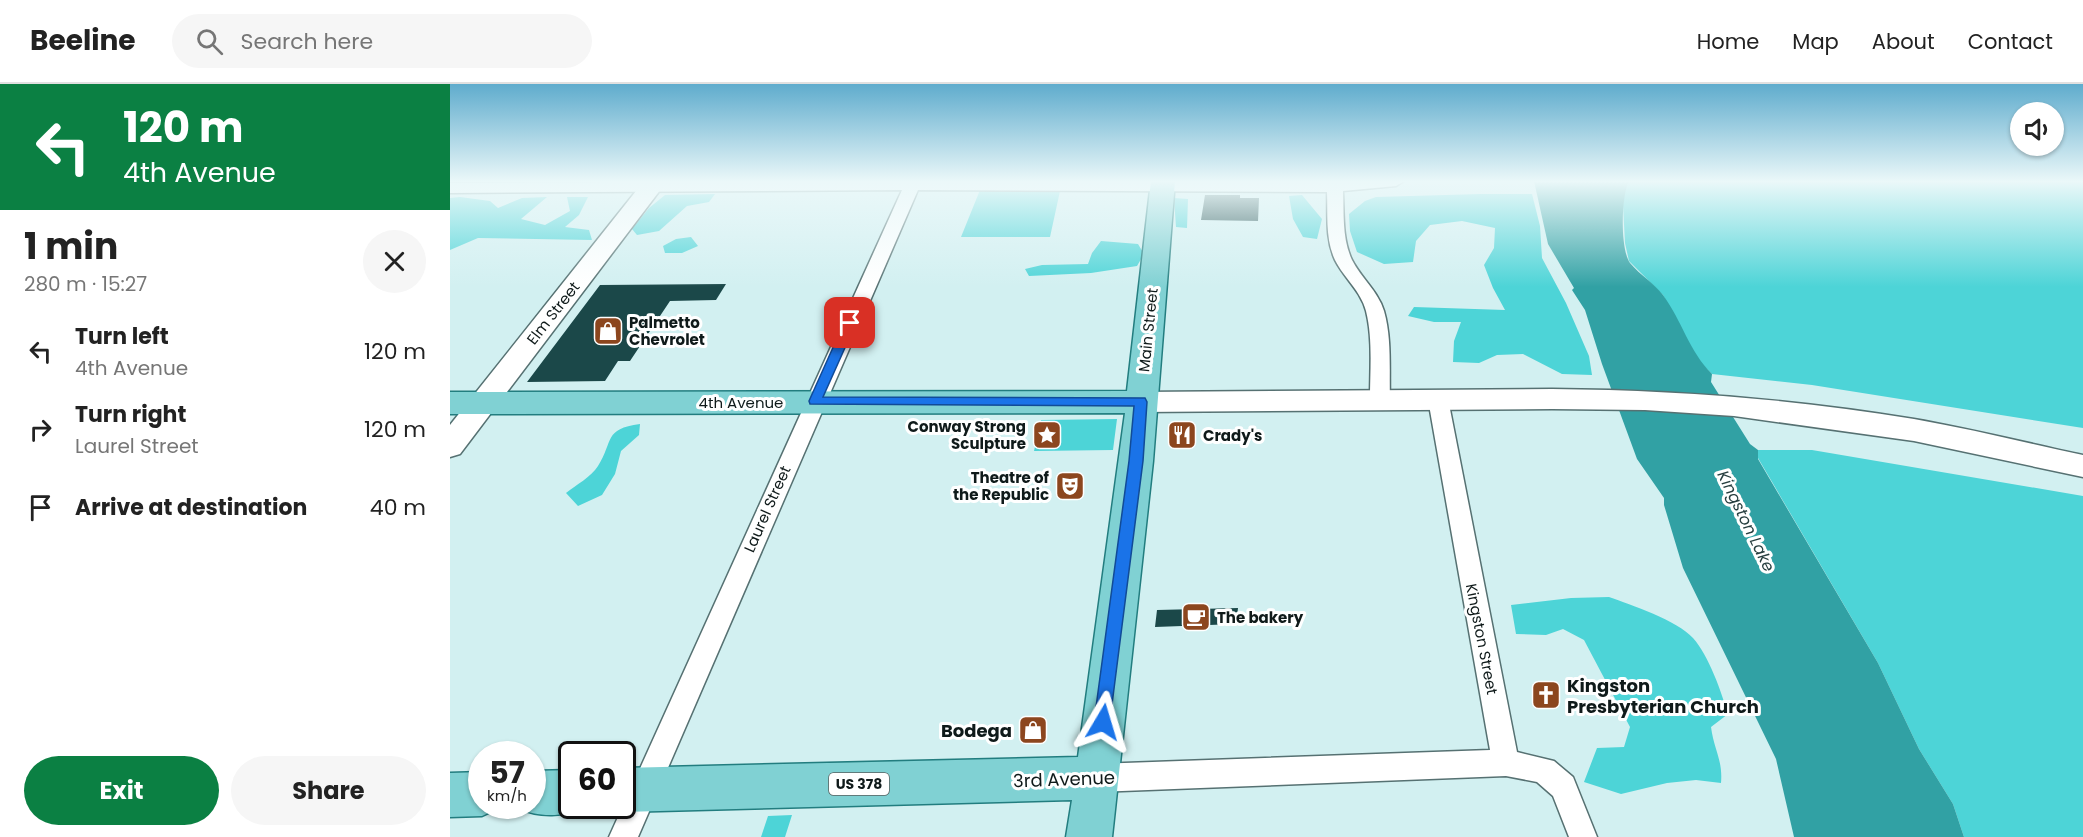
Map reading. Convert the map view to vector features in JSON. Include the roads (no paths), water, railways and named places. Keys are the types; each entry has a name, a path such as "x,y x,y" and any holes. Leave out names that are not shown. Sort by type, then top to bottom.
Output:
{"main road":[{"name":"Elm Street","path":"450,446 629,216"},
{"name":"Main Street","path":"1089,837 1136,461 1160,216"},
{"path":"1140,402 1552,399 1645,400 1734,406 1914,430 2083,466"},
{"name":"4th Avenue","path":"450,403 1140,402"},
{"name":"3rd Avenue","path":"636,790 1096,778"},
{"path":"450,795 468,794"}],"street":[{"name":"Laurel Street","path":"636,784 815,401 898,216"},
{"path":"1337,216 1340,251 1347,266 1364,286 1375,310 1380,399"},
{"name":"Kingston Street","path":"1438,399 1506,763"},
{"path":"1506,763 1544,770 1563,787 1583,837"},
{"name":"3rd Avenue","path":"1096,778 1506,763"},
{"name":"Laurel Street","path":"623,837 627,819"}],"water":[{"name":"Kingston Lake","path":"1542,216 1623,216 1624,246 1630,263 1663,295 1697,356 1712,374 1711,382 1750,444 1758,450 1758,459 1878,663 1919,749 1953,804 1964,837 1794,837 1776,759 1683,568 1664,505 1664,498 1637,459 1585,310 1548,244"}],"place":[{"name":"Palmetto Chevrolet","path":"608,331"},
{"name":"Conway Strong Sculpture","path":"1047,435"},
{"name":"Crady's","path":"1182,435"},
{"name":"Theatre of the Republic","path":"1070,486"},
{"name":"The bakery","path":"1196,617"},
{"name":"Kingston Presbyterian Church","path":"1546,695"},
{"name":"Bodega","path":"1033,730"}]}
